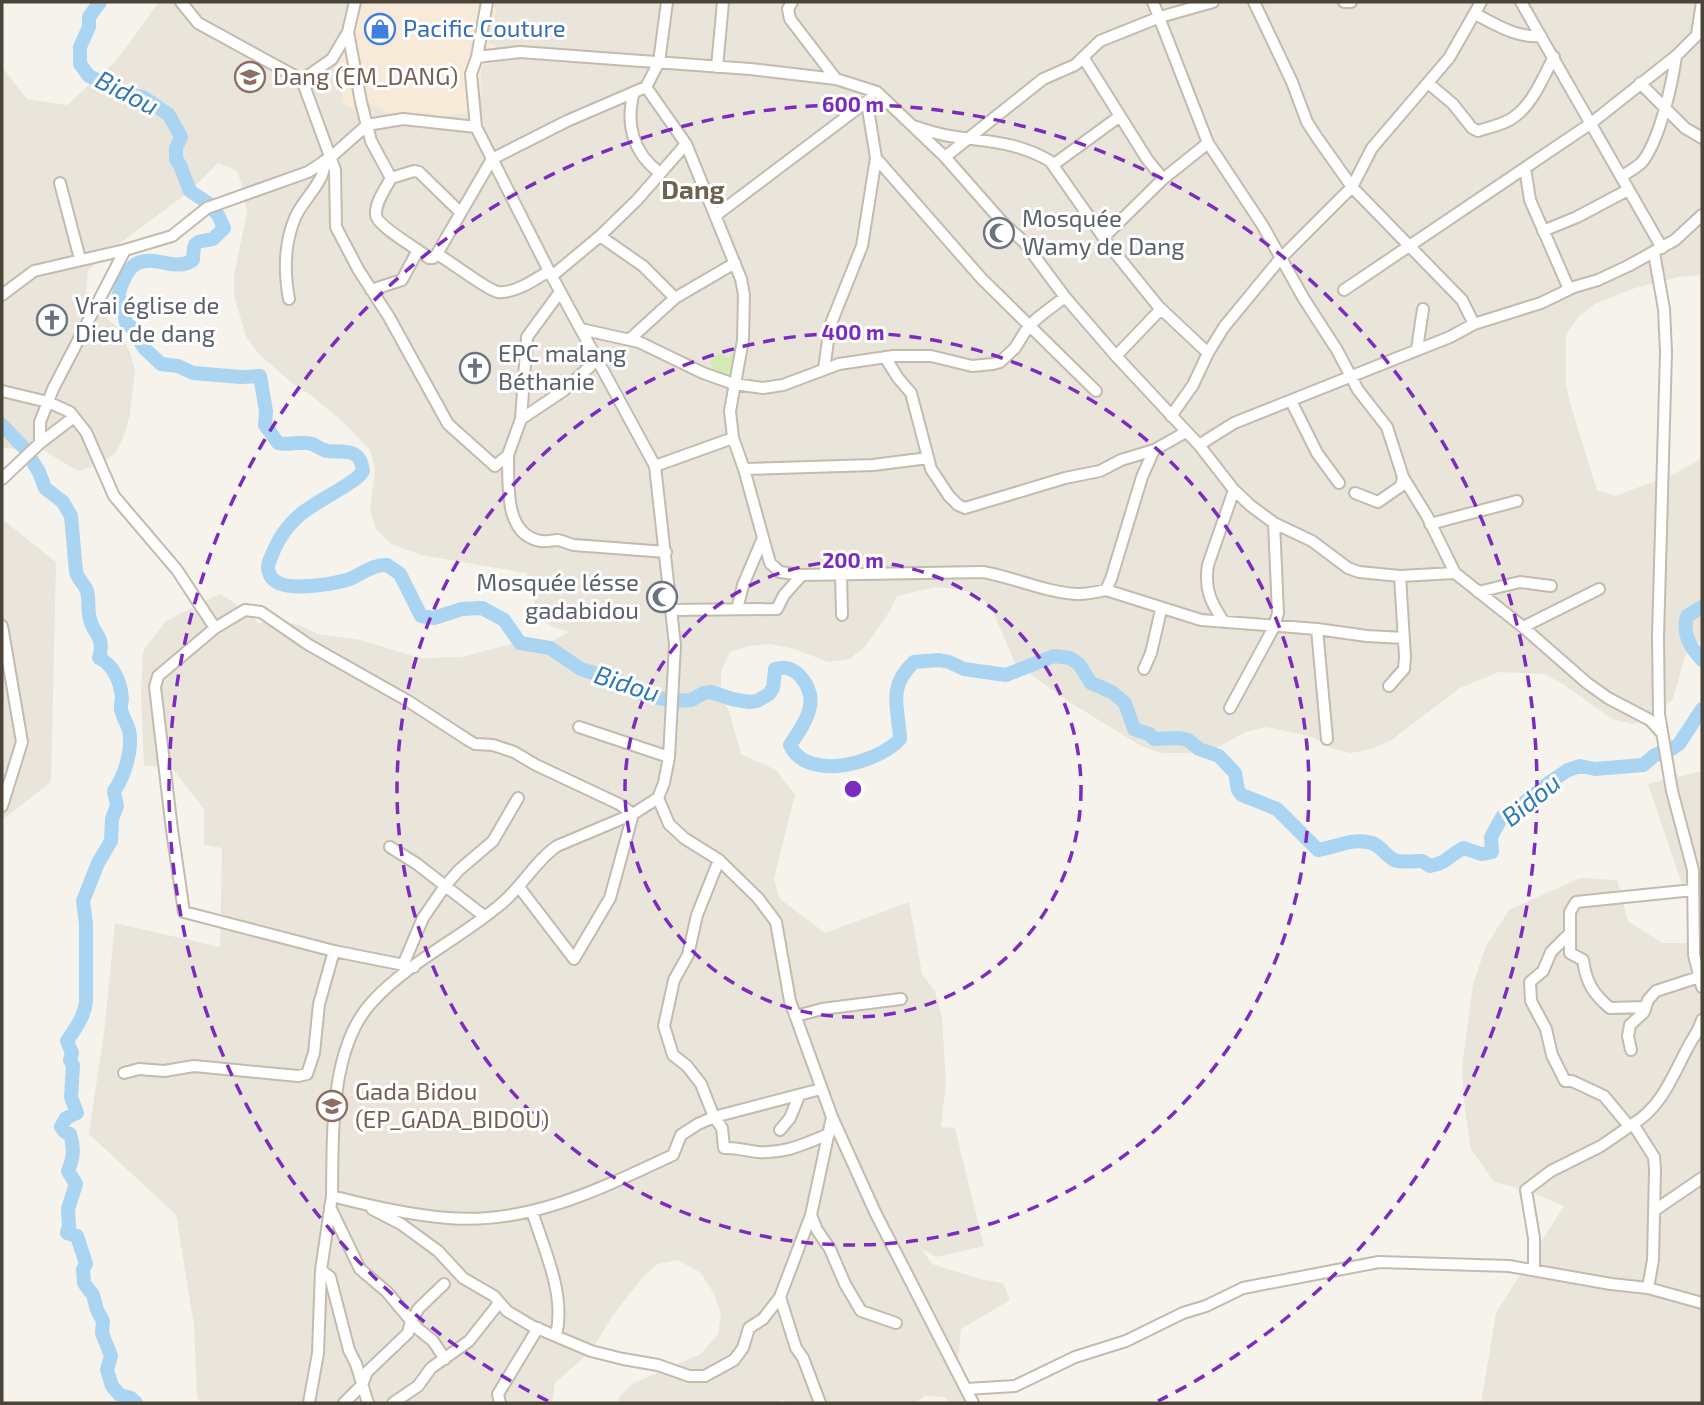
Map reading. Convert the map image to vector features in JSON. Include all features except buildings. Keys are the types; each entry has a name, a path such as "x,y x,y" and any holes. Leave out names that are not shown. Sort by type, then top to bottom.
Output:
{"street":[{"path":"181,2 198,23 302,80 327,160 337,179 334,217 336,227 370,290 389,317 450,427 495,467 508,455"},
{"path":"302,80 332,59 348,32 355,2"},
{"path":"309,1403 318,1353 321,1270 331,1202 336,1107 346,1046 359,1019 374,999 408,966 500,905 548,852 633,814 658,798 669,757 676,645 655,466 550,274 476,127 471,82 487,2"},
{"path":"460,212 419,172 414,171 391,178 379,203 377,217 385,227 429,258 433,258 492,159 646,87 659,62 667,2"},
{"path":"717,67 723,2"},
{"path":"792,2 788,9 790,19 836,79"},
{"path":"1153,2 1208,143 1263,226 1350,376 1387,427 1403,477 1455,573 1523,626 1596,690 1650,720 1660,731"},
{"path":"945,157 1043,79 1075,65 1100,40 1160,17 1213,2"},
{"path":"1254,2 1307,122 1352,187 1462,300 1475,324"},
{"path":"1345,2 1351,2"},
{"path":"1171,416 1193,385 1208,353 1231,318 1280,259 1352,187 1371,148 1449,58 1481,2"},
{"path":"1521,2 1621,177 1658,251 1666,352 1658,648 1660,731 1672,791 1691,861 1694,955 1701,982 1656,991 1644,1012 1629,1028 1628,1036 1632,1049"},
{"path":"1344,290 1590,124 1676,57 1700,32 1702,2"},
{"path":"1475,14 1515,34 1524,37 1541,36"},
{"path":"348,32 371,141 391,178"},
{"path":"477,57 520,51 717,67 836,79 877,92 945,157 1004,224 1024,242 1065,297 1251,506 1275,523 1312,541 1348,568 1385,576 1455,573"},
{"path":"1083,57 1147,159 1163,179"},
{"path":"1428,83 1478,131 1513,119 1538,86 1554,57"},
{"path":"1621,177 1644,158 1664,109 1676,57"},
{"path":"1640,83 1685,128 1702,138"},
{"path":"646,87 686,144 735,263 744,296 743,340 730,411 733,438 759,517 768,558 776,569 802,575 983,572 1068,593 1106,590 1201,621 1404,638"},
{"path":"634,92 630,107 631,133 643,158 660,173"},
{"path":"715,216 867,103 877,92"},
{"path":"824,369 830,326 862,246 876,158 867,103"},
{"path":"1053,165 1120,116"},
{"path":"2,295 34,271 172,236 212,207 308,172 327,160 367,125 403,119 476,127"},
{"path":"911,126 940,134 986,139 1040,155 1053,165 1104,237 1161,310 1208,353"},
{"path":"1104,237 1163,179 1208,143"},
{"path":"437,254 495,292 507,291 550,274 600,236 686,144"},
{"path":"876,158 982,279 1096,391"},
{"path":"289,299 285,271 290,233 303,202 324,172 327,160"},
{"path":"1525,168 1530,200 1569,289"},
{"path":"60,183 80,259"},
{"path":"1543,231 1577,217 1628,190"},
{"path":"1199,445 1234,423 1450,337 1475,324 1529,307 1607,276 1658,251 1681,236 1702,215"},
{"path":"600,236 643,266 676,299"},
{"path":"40,443 39,429 48,402 125,250"},
{"path":"370,290 402,280 418,250"},
{"path":"630,339 676,299 735,263"},
{"path":"560,292 527,337 521,419 508,455 512,517 520,528 534,539 543,542 558,540 574,545 666,552"},
{"path":"581,330 630,339 734,384 763,388 783,385 824,369 886,357 931,355 972,366 1000,362 1015,348 1028,327 1065,297"},
{"path":"1417,349 1423,309"},
{"path":"1116,356 1161,310"},
{"path":"886,357 898,378 911,393 929,467 958,505 965,508 1065,478 1093,473 1121,460 1154,450 1186,432"},
{"path":"521,419 563,391 597,360"},
{"path":"2,391 48,402 61,407 74,417 86,432 114,496 177,570 215,628"},
{"path":"1292,401 1317,453 1339,483"},
{"path":"2,479 40,443 74,417"},
{"path":"655,466 733,438"},
{"path":"1106,590 1142,477 1154,450"},
{"path":"744,469 873,465 928,458"},
{"path":"1355,493 1378,502 1401,486 1403,477"},
{"path":"1224,622 1211,603 1206,576 1234,490"},
{"path":"1430,523 1517,500"},
{"path":"1230,708 1274,627 1278,613 1275,523"},
{"path":"737,609 743,585 763,538"},
{"path":"841,573 842,615"},
{"path":"671,610 777,609 784,595 802,575"},
{"path":"1389,685 1404,670 1401,576"},
{"path":"1478,592 1520,582 1550,586"},
{"path":"1523,626 1599,589"},
{"path":"408,966 334,951 184,912 155,687 158,676 215,628 245,610 261,612 309,645 408,701 475,744 493,745 514,752 619,804 633,814"},
{"path":"1144,669 1151,653 1161,610"},
{"path":"2,626 22,742 2,806"},
{"path":"1317,629 1327,739"},
{"path":"579,727 669,757"},
{"path":"408,966 423,918 444,886 494,841 518,798"},
{"path":"658,798 669,824 684,838 719,860 758,898 776,922 787,987 832,1117 875,1212 973,1403"},
{"path":"519,887 574,959 610,898 633,814"},
{"path":"390,848 484,916"},
{"path":"719,860 697,915 688,955 674,979 664,1021 671,1051 698,1078 714,1117 722,1128 726,1149 738,1147 757,1152 788,1151 829,1134"},
{"path":"1645,1007 1616,1009 1601,1001 1588,983 1583,960 1570,953 1570,912 1576,902 1693,890"},
{"path":"1569,934 1551,952 1543,971 1530,982 1531,1001 1546,1029 1552,1055 1561,1076 1565,1081 1604,1096 1631,1125 1654,1157 1653,1260 1648,1288"},
{"path":"124,1073 139,1069 164,1070 194,1066 298,1076 307,1074 314,1053 319,1004 334,951"},
{"path":"796,1016 822,1009 901,999"},
{"path":"1534,1270 1534,1238 1526,1191 1551,1171 1601,1146 1651,1109 1664,1094 1688,1046 1698,1035 1702,1020"},
{"path":"331,1202 448,1218 491,1217 532,1211 600,1189 673,1156 681,1135 686,1130 714,1117 821,1089"},
{"path":"780,1130 790,1118 799,1096"},
{"path":"366,1205 401,1224 438,1251 463,1278 494,1296 507,1311 538,1328 609,1356 658,1365 689,1376 705,1376 734,1360 743,1348 749,1328 763,1319 780,1297 811,1215 832,1117"},
{"path":"1655,1210 1702,1178"},
{"path":"331,1202 360,1269 387,1292 411,1321 433,1341 445,1359"},
{"path":"532,1211 558,1298 560,1320 556,1336"},
{"path":"811,1215 861,1311 896,1324"},
{"path":"965,1389 1015,1386 1075,1357 1126,1341 1243,1288 1379,1262 1509,1266 1648,1288 1702,1303"},
{"path":"321,1270 330,1277 349,1350 368,1403"},
{"path":"344,1403 362,1385 367,1373 408,1333 419,1308 444,1284"},
{"path":"780,1297 796,1348 803,1358 820,1403"},
{"path":"393,1403 418,1386 428,1370 469,1341 499,1303"},
{"path":"500,1403 498,1394 538,1328"}],"shaded area":[{"path":"159,2 1702,2 1702,275 1678,277 1635,288 1595,304 1579,316 1566,335 1566,383 1597,490 1615,496 1674,474 1702,458 1702,639 1686,653 1673,699 1650,720 1632,724 1612,719 1563,684 1544,674 1499,672 1460,688 1390,741 1371,749 1350,753 1331,748 1313,737 1266,727 1246,732 1209,752 1199,749 1191,753 1161,753 1141,746 1071,703 1015,663 991,607 976,593 956,589 936,587 897,596 865,647 849,659 829,662 791,648 770,644 749,646 730,652 721,672 721,694 730,714 741,754 776,770 795,795 774,879 780,899 825,933 909,902 922,974 935,991 942,1017 946,1083 941,1127 955,1128 984,1246 937,1257 922,1249 932,1264 1003,1283 1010,1300 961,1329 957,1370 976,1403 949,1403 945,1397 925,1396 915,1403 792,1403 781,1400 777,1403 618,1403 618,1398 632,1384 701,1354 718,1334 721,1313 714,1294 701,1273 678,1260 657,1264 642,1278 613,1315 591,1351 555,1383 552,1403 200,1403 197,1397 194,1325 176,1215 89,1134 105,1025 115,923 220,947 222,848 204,845 204,809 171,767 144,766 141,695 143,651 166,621 220,594 248,611 258,623 279,621 299,625 318,634 361,640 419,658 461,657 532,639 552,641 569,632 550,626 536,613 533,592 526,573 421,555 391,544 376,529 370,510 375,469 370,450 342,421 258,353 246,336 234,296 234,274 247,213 244,191 237,171 218,163 190,191 103,256 88,271 86,291 101,313 117,327 130,352 135,371 130,413 116,452 99,465 78,471 43,450 2,448 2,67 27,99 67,105 116,61"},
{"path":"355,2 494,2 496,13 486,33 489,43 494,44 502,58 496,63 484,65 481,71 482,94 470,107 470,114 449,115 428,122 393,116 362,100 352,108 343,104 338,59 340,39"},
{"path":"2,519 56,562 51,782 2,820"},
{"path":"1702,771 1702,943 1648,784"},
{"path":"1580,878 1617,880 1628,921 1662,943 1702,943 1702,1403 1481,1403 1496,1313 1564,1206 1526,1190 1494,1182 1471,1149 1462,1067 1473,985 1486,946 1509,910"}],"green space":[{"path":"736,350 733,380 726,379 712,370 711,360 719,353 729,358"}],"waterway":[{"name":"Bidou","path":"100,2 89,17 89,27 80,47 80,64 89,76 123,93 143,97 169,115 181,137 176,148 176,159 190,191 208,203 224,228 213,239 196,243 193,260 183,264 142,261 133,266 125,277 118,297 123,304 126,323 145,349 161,364 178,366 193,373 260,376 266,411 265,425 278,443 308,443 326,450 351,453 359,458 361,463 363,471 358,477 310,507 290,524 268,565 270,575 277,582 294,586 329,584 347,580 376,566 387,565 400,574 421,616 434,618 462,609 482,608 504,620 520,643 550,648 581,669 616,680 647,696 677,701 691,700 711,692 732,699 757,701 769,694 773,688 775,669 789,668 807,685 810,694 806,720 790,745 799,757 826,766 860,761 890,748 900,739 897,690 905,672 914,662 939,660 964,669 1006,675 1054,656 1070,658 1079,664 1091,683 1112,692 1125,703 1134,729 1149,734 1154,739 1188,740 1199,749 1219,756 1235,773 1238,790 1242,795 1277,809 1318,850 1365,841 1375,844 1394,860 1422,861 1430,866 1464,848 1481,854 1492,852 1491,837 1502,817 1568,770 1580,766 1595,769 1643,765 1655,755 1670,750 1679,744 1702,709"},
{"path":"2,425 25,449 45,488 63,502 71,516 76,572 87,591 89,615 101,644 99,658 113,670 120,687 121,707 130,737 127,762 114,791 117,806 112,819 111,841 98,863 83,901 86,924 86,1001 82,1017 67,1041 73,1065 71,1097 77,1113 66,1118 61,1127 70,1134 73,1152 68,1171 76,1184 68,1209 67,1233 77,1236 86,1264 83,1269 84,1283 93,1295 103,1321 102,1333 111,1356 107,1370 112,1386 120,1395 131,1398 136,1403"},
{"name":"Bidou","path":"1702,607 1687,616 1686,623 1686,634 1702,660"}],"place":[{"name":"Pacific Couture","path":"380,29"},
{"name":"Dang (EM_DANG)","path":"250,77"},
{"name":"Mosquée Wamy de Dang","path":"999,233"},
{"name":"Vrai église de Dieu de dang","path":"52,320"},
{"name":"EPC malang Béthanie","path":"475,368"},
{"name":"Mosquée lésse gadabidou","path":"662,597"},
{"name":"Gada Bidou (EP_GADA_BIDOU)","path":"332,1106"}],"district":[{"name":"Dang","path":"693,190"}]}
